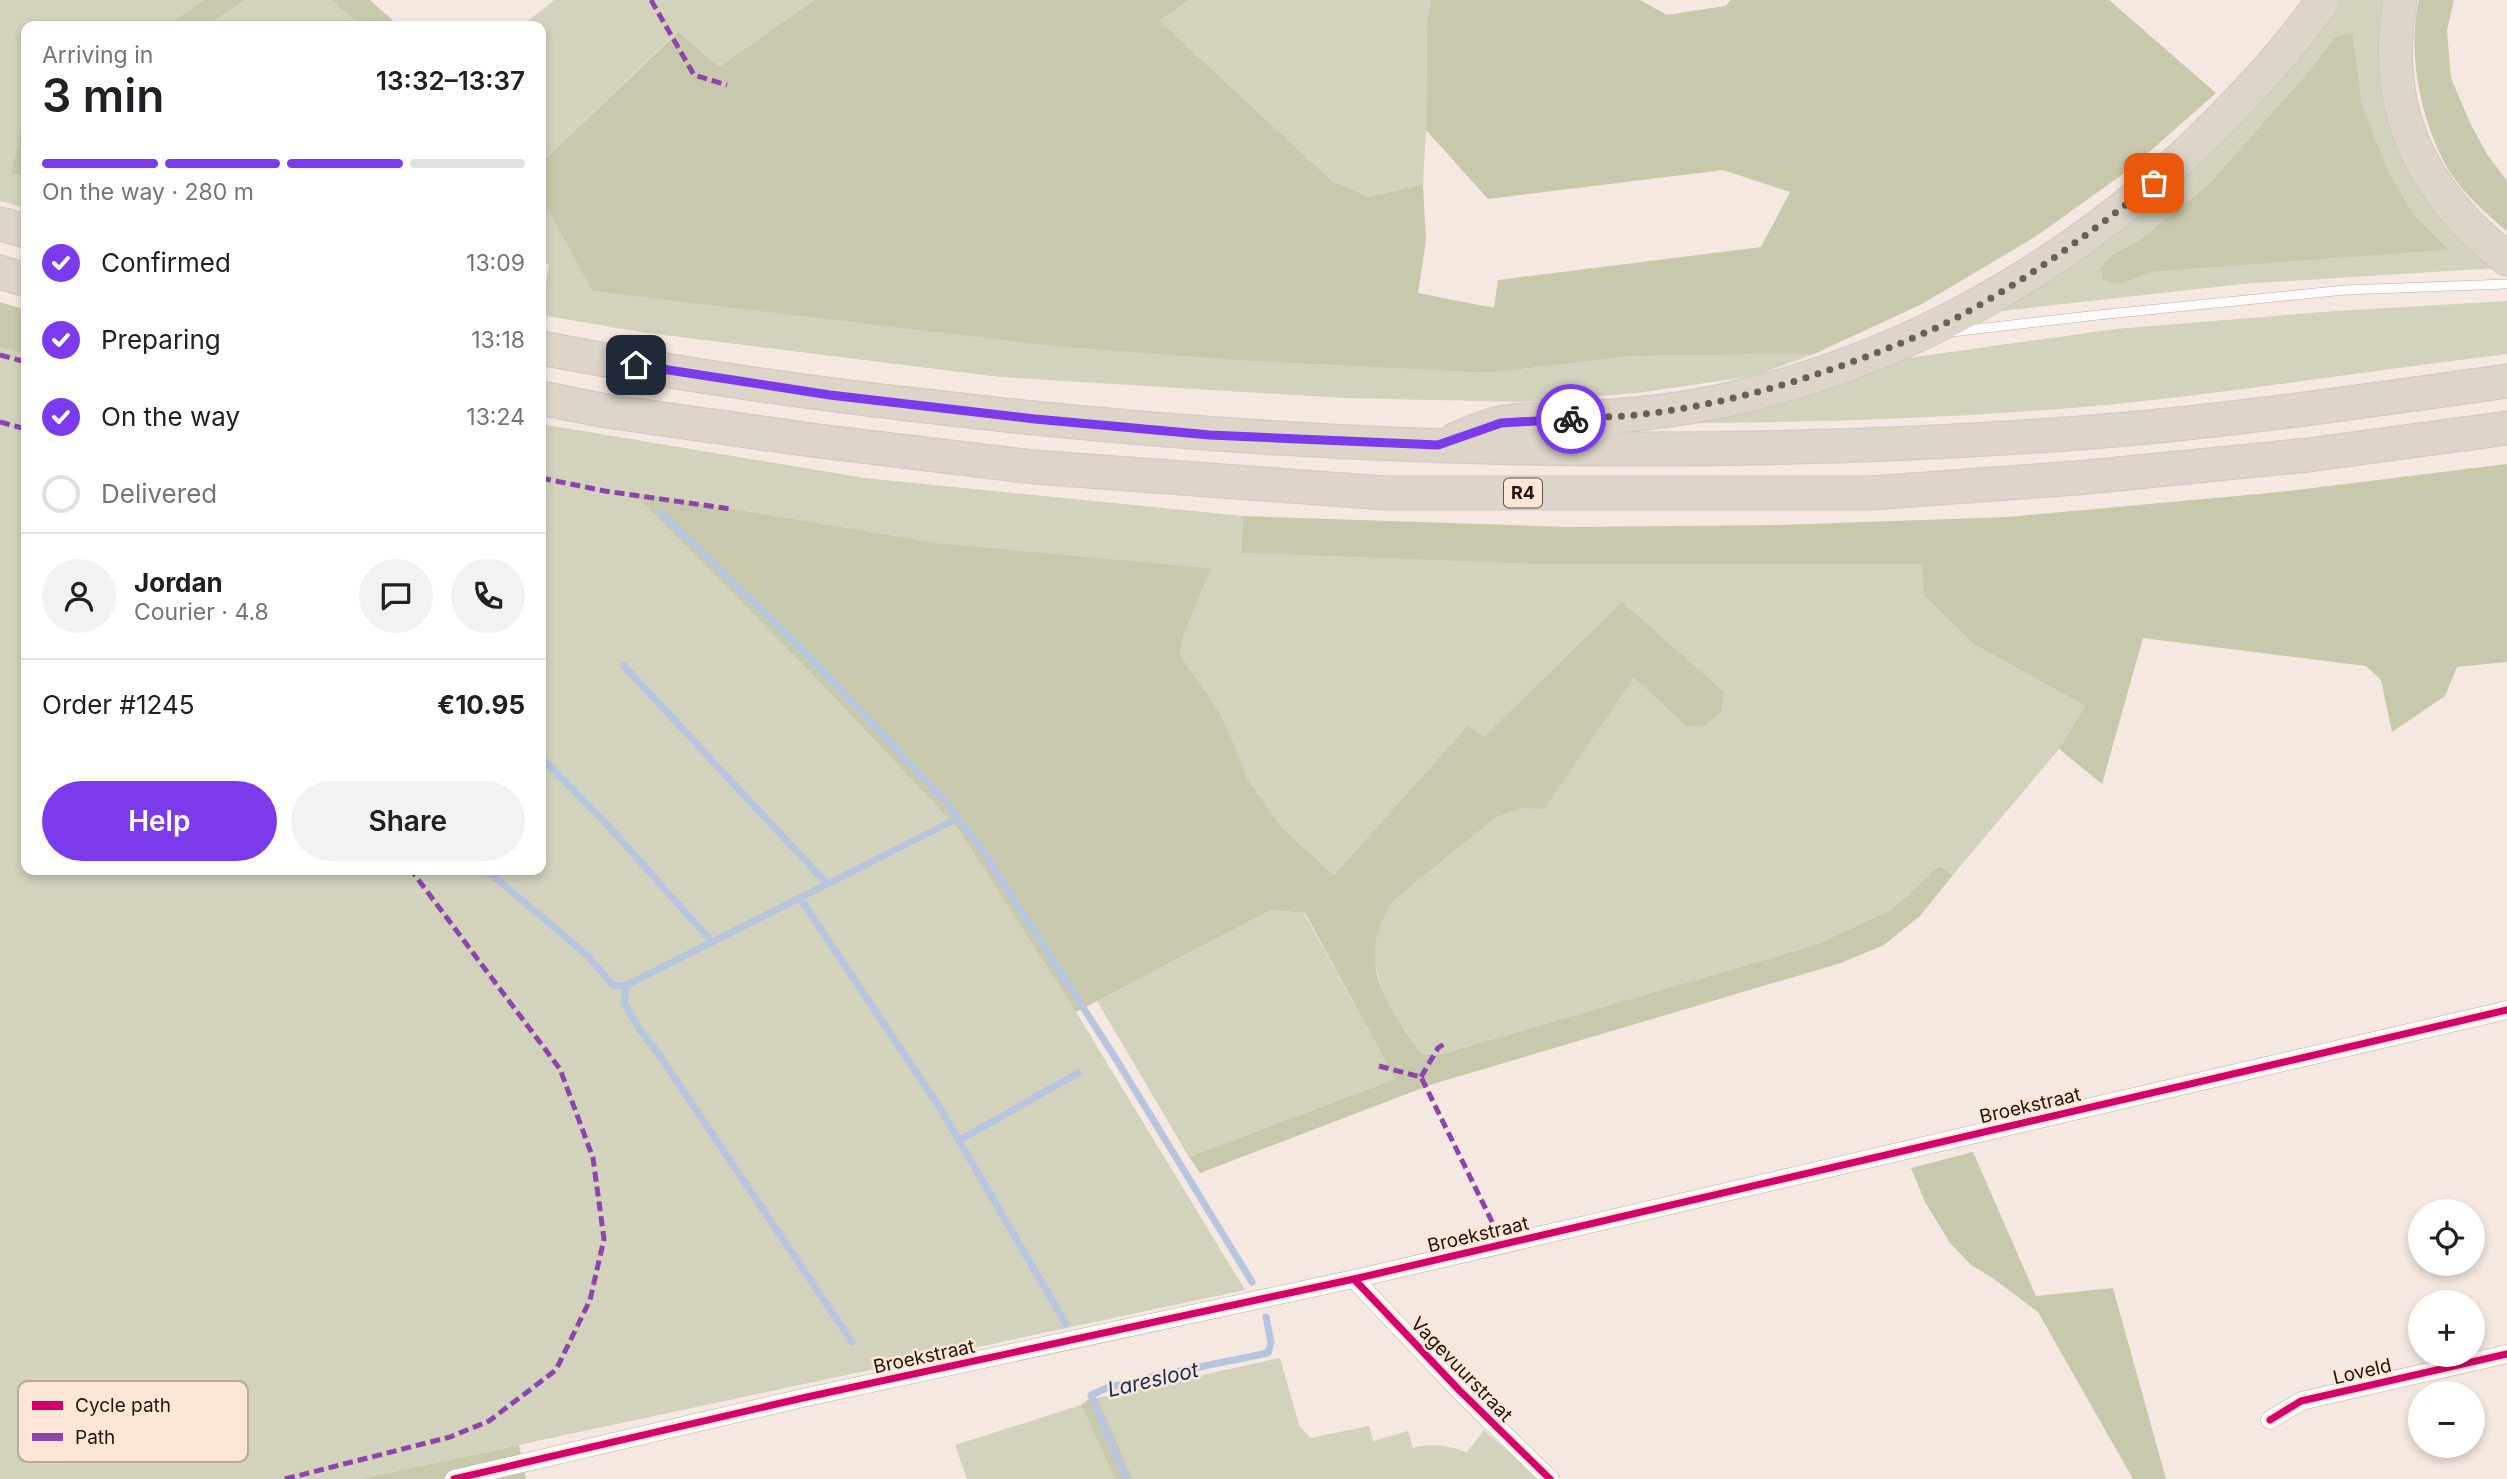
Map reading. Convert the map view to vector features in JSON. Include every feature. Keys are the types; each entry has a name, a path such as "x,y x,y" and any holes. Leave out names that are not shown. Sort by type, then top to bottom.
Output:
{"highway":[{"path":"1438,445 1501,423 1644,414 1720,402 1795,383 1928,332 1966,313 2094,231 2154,183 2260,79 2323,0"},
{"path":"2400,0 2396,23 2395,63 2400,102 2413,144 2447,202 2478,236 2507,259"},
{"path":"0,224 21,230"},
{"path":"0,272 21,278"},
{"path":"546,349 830,395 1035,419 1210,435 1438,445 1744,450 2097,432 2318,407 2507,381"},
{"name":"R4","path":"546,399 606,411 819,441 1034,467 1385,493 1871,493 2077,478 2295,456 2507,428"}],"street":[{"name":"Broekstraat","path":"454,1479 807,1397 1354,1279 2507,1010"},
{"name":"Vagevuurstraat","path":"1354,1279 1459,1390 1550,1479"},
{"name":"Loveld","path":"2270,1420 2301,1401 2507,1354"}],"lane":[{"path":"1928,332 1957,332 2098,314 2345,290 2507,284"}],"green space":[{"path":"0,0 204,0 173,21 21,21 21,128 11,173 21,177 21,207 0,201"},
{"path":"204,0 245,0 214,21 173,21"},
{"path":"245,0 332,0 355,21 214,21"},
{"path":"332,0 370,0 393,21 355,21"},
{"path":"554,0 814,0 719,67 677,32 546,158 546,21 528,21"},
{"path":"814,0 1189,0 1160,21 1332,181 1369,197 1423,184 1426,241 1418,293 1494,308 1498,280 1761,247 1790,192 1723,170 1488,199 1426,130 1427,20 1431,0 1640,0 1667,15 1725,6 1731,0 2109,0 2216,93 2130,169 2035,237 1922,304 1814,354 1632,356 1488,373 1250,361 1053,346 592,291 546,206 546,158 678,32 719,67"},
{"path":"1189,0 1431,0 1427,20 1423,184 1369,197 1332,181 1160,21"},
{"path":"2339,0 2386,0 2379,51 2384,93 2496,268 2242,284 1993,312 2105,239 2169,191 2237,123","holes":["2353,33 2362,104 2388,170 2413,214 2448,250 2152,272 2110,256 2138,241 2208,185 2310,70 2336,36"]},
{"path":"2419,0 2454,0 2447,31 2451,78 2471,125 2487,154 2507,181 2507,231 2482,210 2460,186 2436,146 2416,71 2415,22"},
{"path":"2353,33 2362,104 2388,170 2413,214 2449,250 2152,272 2119,284 2103,280 2101,268 2110,256 2138,241 2208,185 2310,70 2336,36"},
{"path":"21,128 21,176 11,173"},
{"path":"546,206 592,291 1250,361 1487,373 1632,356 1814,354 1754,376 1637,393 1525,402 1343,398 1000,377 640,332 546,316 549,264 546,263"},
{"path":"2507,301 2507,354 2187,396 2064,409 1878,419 1691,423 1894,360 2115,329 2336,311"},
{"path":"0,302 21,308 21,353 0,347"},
{"path":"0,347 21,353 21,875 546,875 546,425 865,478 1243,516 1241,553 1531,564 1922,564 1975,645 2085,706 2059,749 1953,875 1939,866 1891,910 1815,945 1442,1054 1423,1055 1384,1000 1373,954 1381,919 1392,902 1495,818 1522,808 1544,808 1634,678 1687,727 1622,603 1484,738 1468,725 1334,875 1283,829 1248,780 1219,711 1180,655 1184,633 1210,568 938,543 634,492 814,676 958,829 1076,1012 1245,1290 359,1479 0,1479"},
{"path":"2507,464 2507,662 2457,667 2445,696 2392,732 2381,680 2366,666 2143,638 2102,784 2059,749 2085,706 1975,645 1924,595 1922,564 1531,564 1241,553 1243,516 1567,527 1780,525 2007,517 2280,492"},
{"path":"633,492 938,543 1211,568 1184,633 1180,655 1219,711 1248,780 1283,829 1334,875 1468,725 1484,737 1622,602 1724,692 1721,712 1705,725 1687,727 1634,678 1544,809 1522,808 1495,818 1392,902 1381,924 1375,964 1387,1001 1423,1055 1442,1054 1815,945 1891,910 1939,866 1953,875 1920,916 1884,945 1841,963 1433,1084 1200,1173 1189,1157 1395,1079 1305,913 1271,910 1076,1012 958,829 814,676"},
{"path":"1271,910 1304,913 1395,1079 1189,1157 1097,1001"},
{"path":"1973,1152 2036,1296 2113,1288 2166,1479 2133,1479 2038,1312 1971,1265 1950,1243 1925,1202 1911,1168"},
{"path":"1280,1358 1299,1425 1310,1438 1369,1426 1373,1441 1408,1431 1413,1448 1427,1445 1467,1452 1484,1430 1538,1479 1133,1479 1098,1398"},
{"path":"1098,1398 1133,1479 1115,1479 1081,1405 1089,1399"},
{"path":"1081,1405 1115,1479 967,1479 955,1445"},
{"path":"519,1445 526,1479 359,1479"}],"waterway":[{"path":"660,512 806,653 946,802 981,848 1116,1059 1252,1282"},
{"path":"624,666 827,884"},
{"path":"546,762 603,820 712,942"},
{"path":"492,875 587,955 614,986 627,985 958,818"},
{"path":"800,898 940,1108 1066,1324"},
{"path":"627,985 624,1003 640,1030 852,1342"},
{"path":"960,1140 1078,1073"},
{"name":"Laresloot","path":"1126,1479 1091,1395 1107,1388 1155,1376 1268,1353 1271,1342 1266,1317"}],"marked path":[{"path":"651,0 694,75 727,85"},
{"path":"0,355 21,361"},
{"path":"0,422 21,428"},
{"path":"546,479 605,491 731,509"},
{"path":"285,1479 450,1437 489,1421 556,1370 590,1300 604,1239 593,1158 560,1069 415,875"},
{"path":"1421,1077 1438,1048 1447,1042"},
{"path":"1379,1066 1421,1077 1503,1244"}],"cycle path":[{"path":"454,1479 807,1397 1354,1279 2507,1010"},
{"path":"1354,1279 1459,1390 1550,1479"},
{"path":"2270,1420 2301,1401 2507,1354"}],"way so far":[{"path":"1571,419 1644,414 1720,402 1795,383 1895,346 1966,313 2027,276 2094,231 2154,183"}],"route":[{"path":"636,365 830,395 1035,419 1210,435 1438,445 1501,423 1571,419"}]}
